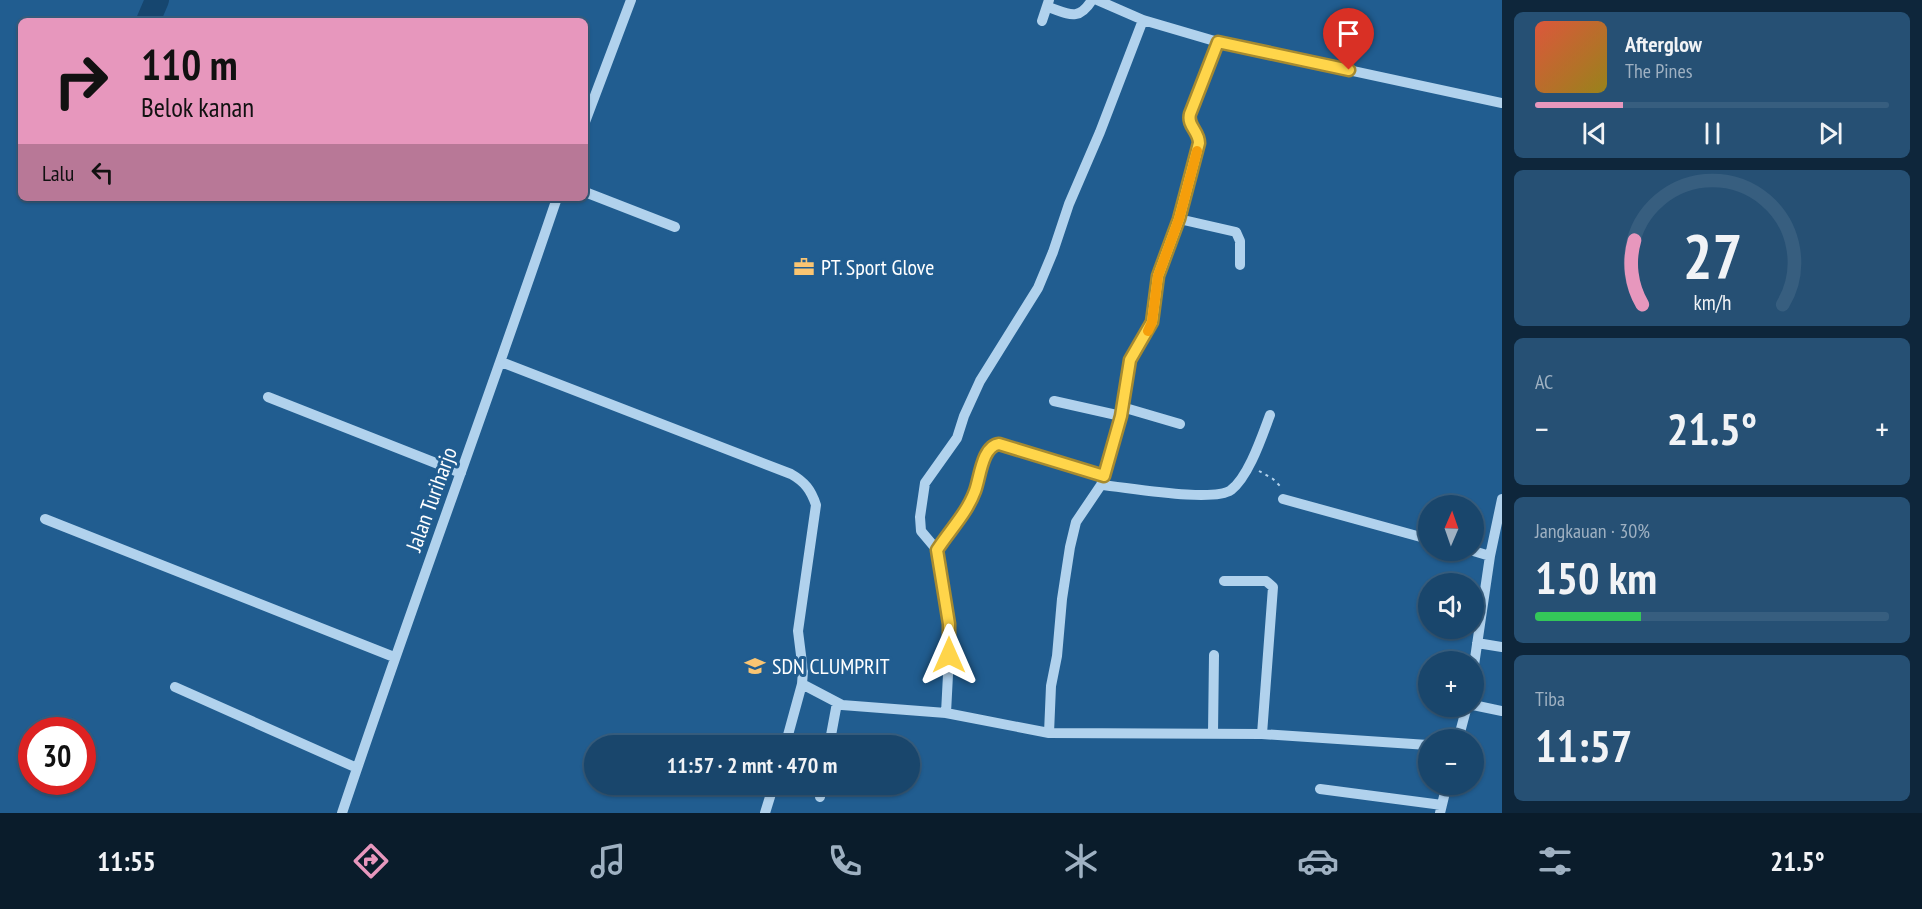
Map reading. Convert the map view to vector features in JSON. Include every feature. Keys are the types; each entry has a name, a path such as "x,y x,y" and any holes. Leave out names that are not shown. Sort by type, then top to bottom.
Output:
{"street":[{"path":"588,114 631,0"},
{"path":"1042,21 1048,4 1072,15 1079,14 1094,0 1143,20 1218,42 1502,102"},
{"path":"946,713 950,636 937,550 921,531 920,509 925,483 957,438 963,417 980,381 1038,288 1143,20"},
{"path":"1049,733 1051,686 1058,656 1062,599 1076,522 1103,480 1121,412 1130,360 1152,322 1158,276 1179,219 1199,143 1198,136 1189,120 1218,42"},
{"path":"588,193 675,227"},
{"name":"Jalan Turiharjo","path":"342,813 394,657 501,362 556,201"},
{"path":"1179,219 1236,231 1239,237 1240,265"},
{"path":"501,362 802,480 809,487 816,505 798,632 803,671 802,684 788,735"},
{"path":"268,397 461,473"},
{"path":"1054,401 1180,424"},
{"path":"937,550 964,514 975,493 988,450 994,444 1103,480 1162,492 1214,495 1232,489 1248,467 1257,452 1270,415"},
{"path":"1283,499 1418,536"},
{"path":"1476,651 1490,556 1502,499"},
{"path":"45,519 394,657"},
{"path":"1484,554 1490,556"},
{"path":"1224,581 1266,581 1273,587 1262,734"},
{"path":"1477,643 1502,646"},
{"path":"1213,734 1214,655"},
{"path":"802,684 837,703 946,713 1049,733 1262,734 1418,744"},
{"path":"175,687 357,768"},
{"path":"831,735 837,703"},
{"path":"1484,707 1502,711"},
{"path":"1320,789 1441,809"},
{"path":"765,813 771,795"}],"path":[{"path":"1248,467 1263,473 1280,485 1283,499"}],"waterway":[{"path":"149,18 157,0"}],"slow traffic":[{"path":"1148,331 1152,322 1158,276 1179,219 1197,151"}],"place":[{"name":"PT. Sport Glove","path":"804,267"},
{"name":"SDN CLUMPRIT","path":"755,666"}],"route":[{"path":"949,655 949,624 937,550 964,514 975,493 988,450 994,444 999,444 1104,476 1121,416 1130,360 1152,322 1158,276 1179,219 1200,139 1190,124 1190,114 1218,42 1349,70"}]}
